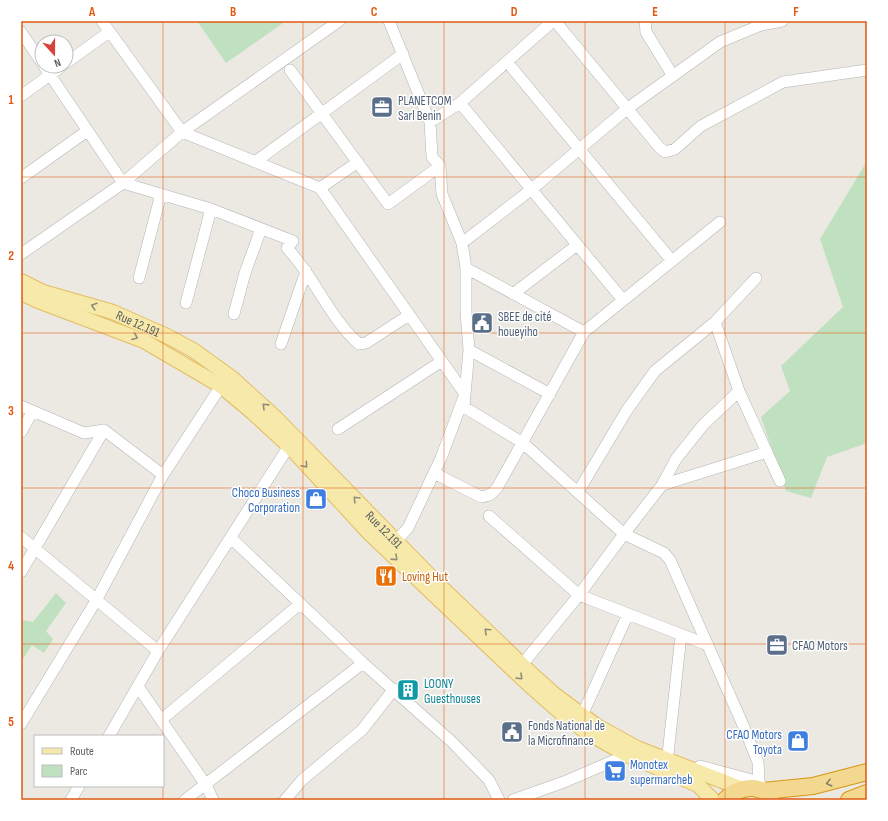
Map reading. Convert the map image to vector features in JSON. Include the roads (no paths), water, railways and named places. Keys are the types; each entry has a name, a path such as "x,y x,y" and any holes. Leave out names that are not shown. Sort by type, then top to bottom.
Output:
{"highway":[{"path":"725,800 732,794 743,789 752,788 766,791 813,786 862,773"},
{"path":"849,800 867,793"}],"main road":[{"name":"Rue 12.191","path":"21,281 43,292 100,308 126,318 167,336 212,363 232,378 272,413 436,582 554,694 603,729 637,748 743,789"},
{"name":"Rue 12.191","path":"21,293 38,301 144,341 221,386 289,446 370,534 527,683 586,732 627,755 690,780 705,790 713,800"}],"street":[{"path":"102,21 182,132 320,188 465,394"},
{"path":"21,254 123,183 182,132 339,21"},
{"path":"389,21 430,122 432,157 440,166 442,194 462,243 466,268 466,312 469,350 464,407 523,442 624,534 664,553 670,560 758,762 766,791"},
{"path":"430,122 460,103 554,21 659,147 665,152 675,149 701,126 783,82 867,70"},
{"path":"645,21 646,32 673,76"},
{"path":"462,243 532,189 628,108 720,42 761,25 782,21"},
{"path":"21,32 34,51"},
{"path":"74,57 109,32"},
{"path":"255,162 403,54"},
{"path":"512,68 672,261"},
{"path":"290,70 388,204 440,166"},
{"path":"21,96 43,74"},
{"path":"50,74 123,183 211,209 294,241 287,248 306,271 344,327 359,344 366,343 409,315"},
{"path":"460,103 623,300"},
{"path":"21,178 87,131"},
{"path":"320,188 358,162"},
{"path":"139,278 161,194"},
{"path":"186,303 211,209"},
{"path":"434,473 481,497 487,496 497,488 584,332 720,222"},
{"path":"234,314 245,273 261,229"},
{"path":"513,294 577,244"},
{"path":"466,268 584,332"},
{"path":"282,344 306,271"},
{"path":"578,492 627,410 645,385 665,362 716,322 756,278"},
{"path":"716,322 740,391 780,481"},
{"path":"469,350 550,394"},
{"path":"338,429 442,361"},
{"path":"21,724 96,599 163,476 221,386"},
{"path":"525,661 579,595 662,485 676,459 703,425 740,391"},
{"path":"396,541 408,528 434,473 465,394"},
{"path":"21,406 84,433 104,430 163,476"},
{"path":"21,432 33,412"},
{"path":"21,572 104,430"},
{"path":"110,735 139,688 158,651 289,446"},
{"path":"662,485 767,452"},
{"path":"489,516 579,595 708,645"},
{"path":"21,537 158,651"},
{"path":"231,538 363,663 394,689 472,762 489,780 500,800"},
{"path":"161,720 300,604"},
{"path":"584,711 628,614"},
{"path":"668,754 681,635"},
{"path":"503,645 525,661 584,711 624,736 695,765 766,791"},
{"path":"185,800 363,663"},
{"path":"139,688 206,785 213,800"},
{"path":"285,800 302,780 362,730 394,689"},
{"path":"513,800 564,782 627,755"},
{"path":"71,800 78,787"}],"place":[{"name":"PLANETCOM Sarl Benin","path":"382,107"},
{"name":"SBEE de cité houeyiho","path":"482,323"},
{"name":"Choco Business Corporation","path":"316,499"},
{"name":"Loving Hut","path":"386,576"},
{"name":"CFAO Motors","path":"777,645"},
{"name":"LOONY Guesthouses","path":"408,690"},
{"name":"Fonds National de la Microfinance","path":"512,732"},
{"name":"CFAO Motors Toyota","path":"798,741"},
{"name":"Monotex supermarcheb","path":"615,771"}]}
